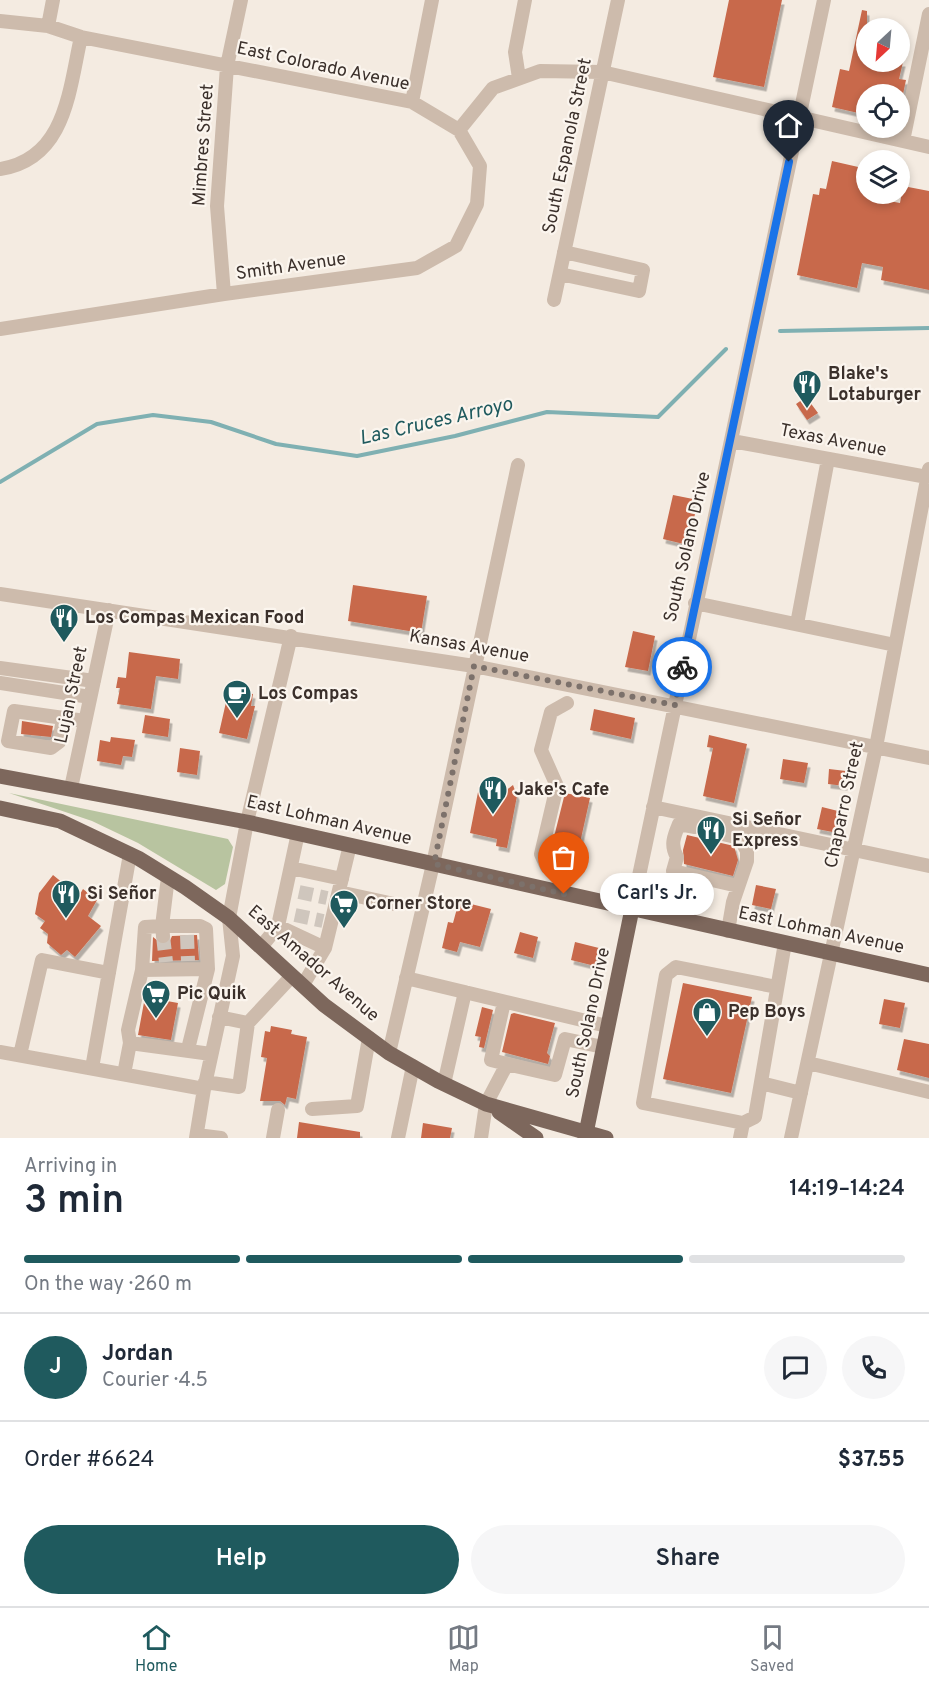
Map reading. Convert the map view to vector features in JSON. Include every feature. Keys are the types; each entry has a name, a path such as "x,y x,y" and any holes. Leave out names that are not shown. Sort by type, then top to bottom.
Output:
{"main road":[{"name":"East Lohman Avenue","path":"0,776 247,822 929,975"},
{"name":"East Amador Avenue","path":"0,808 60,821 130,854 168,876 229,918 298,980 369,1038 389,1053 444,1084 486,1104 586,1136 606,1138"},
{"name":"South Solano Drive","path":"586,1136 632,909"},
{"path":"486,1104 536,1138"}],"street":[{"path":"48,26 53,0"},
{"name":"Mimbres Street","path":"224,294 217,206 227,66 241,0"},
{"path":"412,102 432,0"},
{"path":"519,78 515,52 525,0"},
{"name":"South Espanola Street","path":"554,300 618,0"},
{"name":"South Solano Drive","path":"632,909 824,0"},
{"path":"903,141 929,14"},
{"name":"East Colorado Avenue","path":"0,21 48,26 81,37 412,102 459,130"},
{"path":"0,169 15,167 42,151 63,120 81,37"},
{"path":"459,130 493,88 540,71 602,72 929,147"},
{"name":"Smith Avenue","path":"0,330 224,294 417,268 456,246 477,204 480,166 459,130"},
{"path":"560,274 639,291 643,270 564,252"},
{"name":"Texas Avenue","path":"732,441 828,459 928,473"},
{"path":"797,624 828,459"},
{"path":"389,1053 434,864 518,465"},
{"name":"Chaparro Street","path":"791,1138 855,850 928,473"},
{"name":"Kansas Avenue","path":"0,594 291,636 474,666 929,758"},
{"path":"695,603 895,645"},
{"name":"Lujan Street","path":"70,788 109,610"},
{"path":"221,1138 197,1136 205,1085 233,956 229,918 247,822 291,636"},
{"path":"0,668 94,681"},
{"path":"0,683 90,697"},
{"path":"547,867 541,854 557,786 541,750 551,712 567,703"},
{"path":"63,719 85,721"},
{"path":"653,807 929,866"},
{"path":"648,831 700,828 740,838 747,850 747,861 738,886 728,930"},
{"path":"676,830 673,849 677,857 674,871 738,886"},
{"path":"261,947 278,926 281,911 292,891 291,868 298,833"},
{"path":"0,1052 124,1074 205,1085 239,1087 248,1023 298,980 325,948 327,922 350,845"},
{"path":"92,1068 130,854"},
{"path":"291,868 336,892 394,904"},
{"path":"163,931 168,876"},
{"path":"281,911 295,915"},
{"path":"124,1074 130,1043 128,1030 142,970 145,927 163,931 187,930 200,926 206,930 208,969 201,987 188,1049"},
{"path":"278,926 325,948"},
{"path":"777,987 676,967 666,975 643,1103 743,1123 755,1117 761,1083 777,987 784,943"},
{"path":"20,1055 42,960 109,973"},
{"path":"142,970 188,965 208,969"},
{"path":"406,978 608,1026"},
{"path":"201,987 225,990"},
{"path":"444,1084 465,992"},
{"path":"504,1002 491,1059 555,1075 565,1039 603,1047"},
{"path":"219,1017 248,1023"},
{"path":"312,1109 357,1106 369,1038"},
{"path":"130,1043 212,1053"},
{"path":"808,1063 929,1092"},
{"path":"481,1138 486,1104 507,1064"},
{"path":"398,1138 412,1066"},
{"path":"761,1083 801,1093"},
{"path":"273,1138 278,1110"},
{"path":"740,1138 743,1123"}],"green space":[{"path":"9,793 228,839 233,847 225,884 216,890 138,843 92,821"}],"building":[{"path":"729,0 782,0 764,87 713,77"},
{"path":"862,10 867,11 867,18 860,18"},
{"path":"856,38 856,72 901,72 899,79 906,80 905,84 856,84 856,112 832,107 840,69 849,71"},
{"path":"832,161 856,166 856,204 910,204 910,187 929,191 929,290 881,280 883,267 862,263 857,288 797,275 813,194 819,195 820,188 826,189"},
{"name":"Blake's Lotaburger","path":"806,397 818,413 807,420 796,404"},
{"path":"673,495 693,499 690,513 695,514 688,545 663,539"},
{"path":"353,585 427,596 421,633 348,621"},
{"path":"633,631 655,636 648,671 625,667"},
{"path":"129,652 180,659 178,679 156,676 151,709 117,704 120,688 116,688 118,677 126,678"},
{"name":"Los Compas","path":"229,689 253,694 251,706 255,706 247,739 219,733"},
{"path":"594,709 635,718 631,739 590,730"},
{"path":"145,715 170,719 168,737 142,733"},
{"path":"22,721 53,726 51,737 21,734"},
{"path":"709,735 747,744 734,803 703,796 713,748 707,747"},
{"path":"111,737 135,740 132,757 123,756 121,765 97,761 100,740 110,742"},
{"path":"180,748 200,751 197,775 177,772"},
{"path":"783,759 808,763 804,783 780,779"},
{"path":"829,769 846,771 845,786 828,784"},
{"name":"Jake's Cafe","path":"513,785 517,796 507,848 496,846 497,839 470,833 479,787 504,792"},
{"path":"565,793 590,798 576,861 552,856 550,853"},
{"path":"822,807 842,812 838,833 817,829"},
{"name":"Si Señor Express","path":"687,835 734,846 738,860 733,876 684,864 683,850"},
{"name":"Si Señor","path":"53,875 79,896 83,889 97,900 88,916 101,926 75,957 67,950 61,955 47,943 48,934 40,928 45,921 35,914 39,893"},
{"path":"756,885 776,889 771,909 752,905"},
{"path":"459,901 491,909 480,947 460,942 457,952 442,948 448,922 453,923"},
{"path":"520,932 538,937 533,958 514,953"},
{"path":"197,935 199,960 152,961 153,937 163,945 169,943 172,936"},
{"path":"575,942 599,948 595,966 571,960"},
{"name":"Pep Boys","path":"683,983 752,997 731,1093 663,1079"},
{"name":"Pic Quik","path":"145,997 178,1003 171,1040 138,1035"},
{"path":"884,999 905,1003 900,1028 879,1024"},
{"path":"482,1007 493,1010 484,1048 479,1047 481,1037 475,1036"},
{"path":"511,1014 555,1023 547,1053 550,1056 548,1064 502,1052"},
{"path":"271,1026 292,1030 291,1034 307,1037 296,1099 287,1097 285,1105 280,1101 260,1101 267,1058 261,1057 265,1031 270,1032"},
{"path":"904,1039 929,1044 929,1078 897,1070"},
{"path":"299,1122 360,1132 360,1138 297,1138"},
{"path":"423,1123 452,1128 450,1138 421,1138"}],"waterway":[{"name":"Las Cruces Arroyo","path":"780,331 929,328"},
{"name":"Las Cruces Arroyo","path":"0,482 97,424 153,415 211,422 276,444 357,456 455,436 547,412 658,417 726,349"}],"tunnel":[{"path":"299,892 327,898"},
{"path":"295,915 323,921"},
{"path":"187,935 188,961"},
{"path":"163,936 166,962"}],"way so far":[{"path":"564,894 434,864 474,666 675,705 682,667"}],"place":[{"name":"Blake's Lotaburger","path":"807,410"},
{"name":"Los Compas Mexican Food","path":"64,644"},
{"name":"Los Compas","path":"237,720"},
{"name":"Jake's Cafe","path":"493,816"},
{"name":"Si Señor Express","path":"711,856"},
{"name":"Carl's Jr.","path":"564,894"},
{"name":"Si Señor","path":"66,920"},
{"name":"Corner Store","path":"344,930"},
{"name":"Pic Quik","path":"156,1020"},
{"name":"Pep Boys","path":"707,1038"}],"route":[{"path":"682,667 732,441 789,162"}]}
